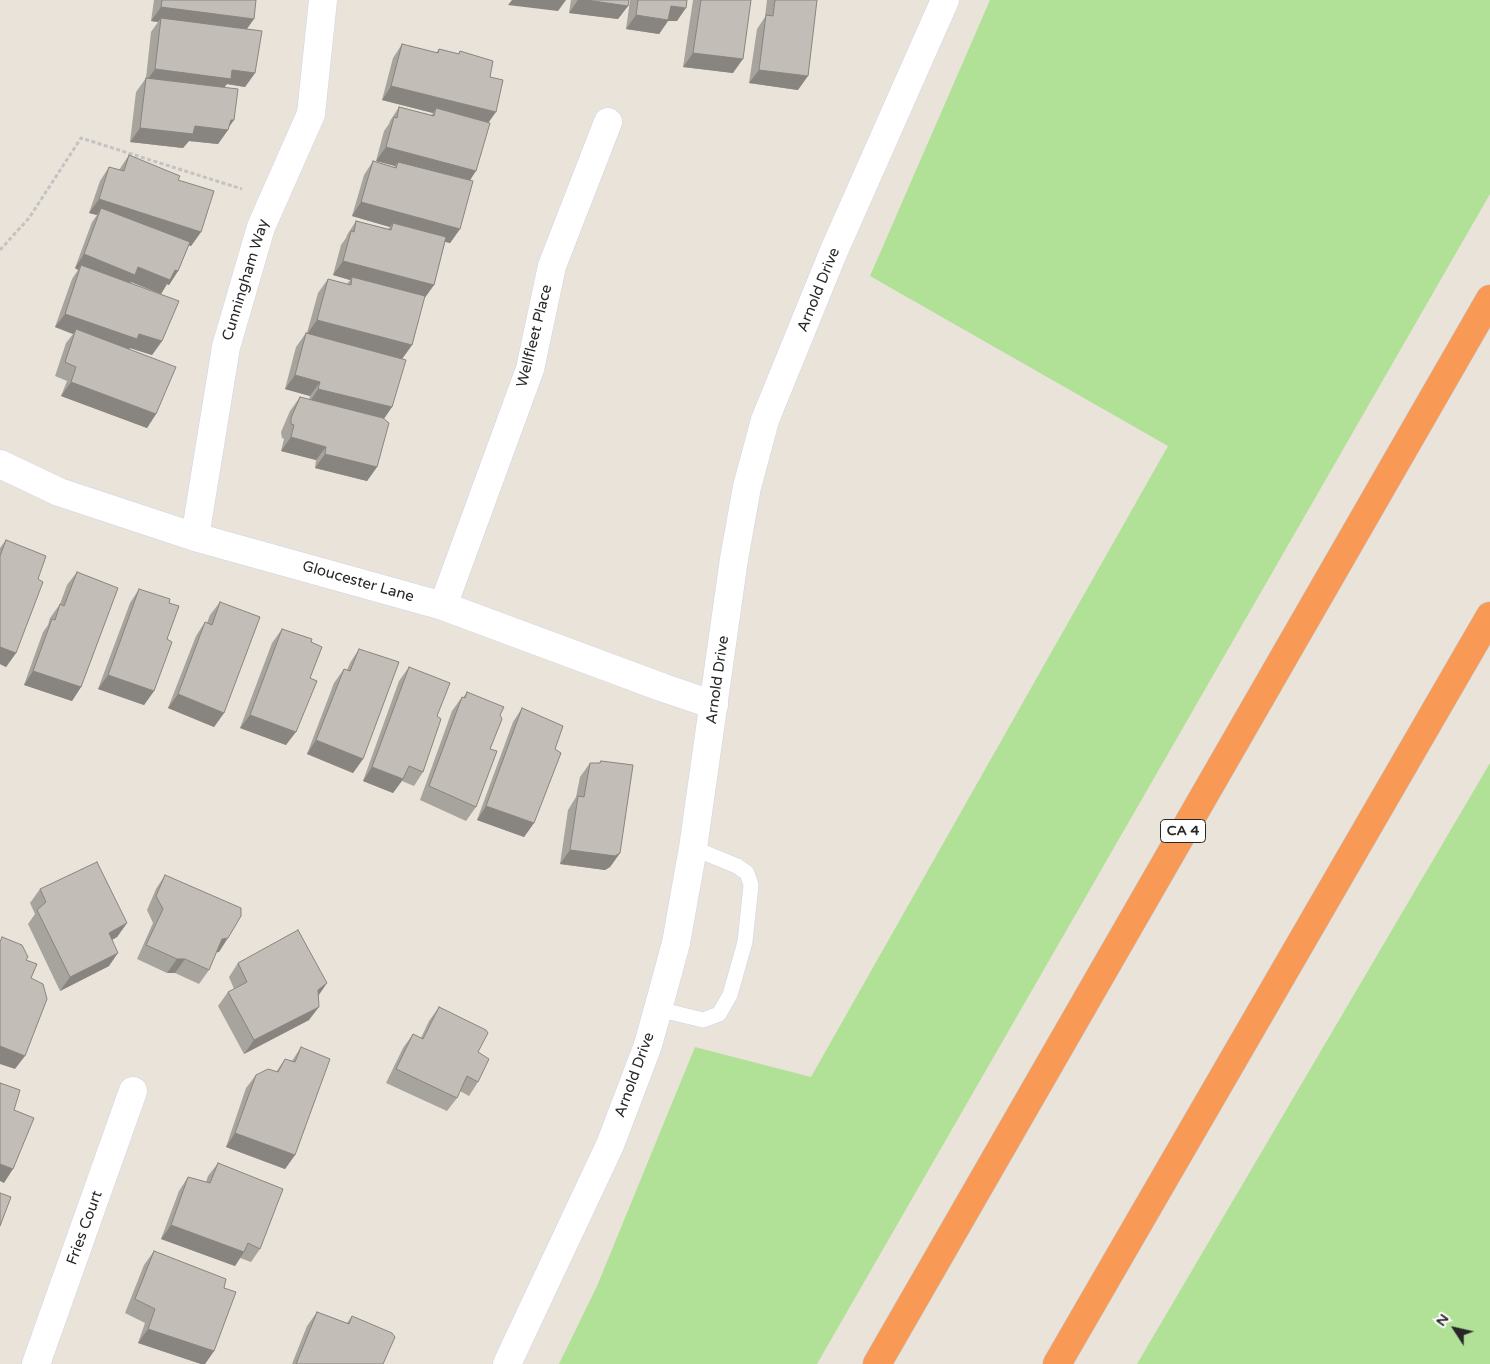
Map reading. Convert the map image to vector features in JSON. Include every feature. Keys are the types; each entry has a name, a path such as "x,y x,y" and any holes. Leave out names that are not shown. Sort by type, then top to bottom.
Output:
{"highway":[{"name":"CA 4","path":"878,1364 1490,299"},
{"path":"1057,1364 1490,616"}],"street":[{"name":"Cunningham Way","path":"195,537 226,347 261,227 311,114 323,0"},
{"name":"Arnold Drive","path":"507,1364 610,1145 648,1045 658,1009 676,943 693,848 746,487 765,420 837,244 945,0"},
{"name":"Wellfleet Place","path":"443,606 530,369 552,266 608,122"},
{"name":"Gloucester Lane","path":"0,464 59,492 195,537 443,606 664,688 714,704"},
{"name":"Fries Court","path":"36,1364 134,1092"}],"lane":[{"path":"658,1009 703,1020 719,1014 730,995 745,942 751,885 747,873 737,866 693,848"}],"path":[{"path":"0,250 29,218 81,138 273,199"}],"green space":[{"path":"990,0 1490,0 1490,194 817,1364 559,1364 597,1286 695,1047 811,1077 1168,446 870,276"},
{"path":"1490,763 1490,1364 1137,1364"}],"building":[{"path":"162,0 256,0 254,19 161,7"},
{"path":"586,0 629,0 628,6"},
{"path":"638,0 687,0 686,8 671,6 668,20 636,15"},
{"path":"701,0 751,0 743,59 693,53"},
{"path":"775,0 817,0 808,76 759,70 766,15 773,16"},
{"path":"161,18 262,31 255,73 232,70 231,79 155,69"},
{"path":"402,44 438,53 439,49 459,54 460,51 493,61 490,77 503,80 496,112 391,86"},
{"path":"146,78 238,89 234,120 231,120 228,130 195,126 193,134 140,128"},
{"path":"399,107 434,116 436,108 490,123 476,171 386,147 394,117 397,118"},
{"path":"129,155 180,176 178,180 214,191 201,232 99,199 109,167 124,171"},
{"path":"373,161 396,168 398,162 473,181 460,229 361,202"},
{"path":"101,208 190,242 178,271 175,270 170,280 138,267 135,275 84,254"},
{"path":"356,221 391,230 393,223 446,237 434,285 343,261 351,231 354,232"},
{"path":"81,265 179,301 162,341 139,334 137,339 65,314"},
{"path":"352,277 425,296 412,345 317,320 328,279 351,285"},
{"path":"76,329 176,367 156,414 71,382 76,367 65,362"},
{"path":"306,333 406,360 392,407 318,389 320,382 295,375"},
{"path":"300,397 383,418 389,423 377,467 325,454 326,447 291,437 294,425 291,424 291,418"},
{"path":"6,540 46,556 38,579 43,582 16,653 0,647 0,556"},
{"path":"77,572 118,588 81,687 33,671 52,619 55,620 60,604 64,606"},
{"path":"139,589 170,599 169,603 179,606 167,639 172,642 154,691 108,675"},
{"path":"220,602 260,617 224,713 178,694 205,622 212,625"},
{"path":"282,629 312,639 311,642 322,647 310,678 317,681 296,732 250,715"},
{"path":"359,649 399,662 363,759 316,740 344,669 350,671"},
{"path":"409,667 450,683 437,716 441,719 423,772 409,766 403,779 372,767"},
{"path":"467,692 504,707 500,715 502,719 490,749 497,751 476,807 429,786 462,697 465,698"},
{"path":"522,708 563,726 555,749 561,753 534,823 486,806"},
{"path":"601,761 633,765 620,853 615,856 570,850 578,796 584,797 590,763 600,763"},
{"path":"97,862 127,923 109,933 118,953 70,977 37,910 46,902 40,889"},
{"path":"165,875 241,908 241,916 228,938 222,939 209,970 185,959 177,959 146,945 163,909 156,896"},
{"path":"298,930 327,983 318,990 319,1007 254,1040 228,992 247,982 238,963"},
{"path":"2,937 22,945 28,957 26,960 37,964 31,978 43,984 47,999 25,1056 0,1046 0,942"},
{"path":"439,1007 486,1030 488,1033 478,1052 489,1059 478,1082 467,1076 457,1098 396,1069 413,1034 423,1039"},
{"path":"301,1047 330,1059 295,1155 235,1133 256,1075 268,1069 278,1072 285,1059 295,1062"},
{"path":"0,1083 20,1090 14,1110 34,1118 13,1169 0,1164"},
{"path":"218,1163 283,1189 260,1249 248,1243 244,1252 171,1225 188,1177 210,1183"},
{"path":"0,1193 11,1197 0,1226"},
{"path":"154,1251 226,1279 224,1288 236,1292 214,1351 148,1329 155,1309 135,1299"},
{"path":"317,1312 349,1324 352,1316 392,1333 395,1337 383,1364 296,1364"}]}
